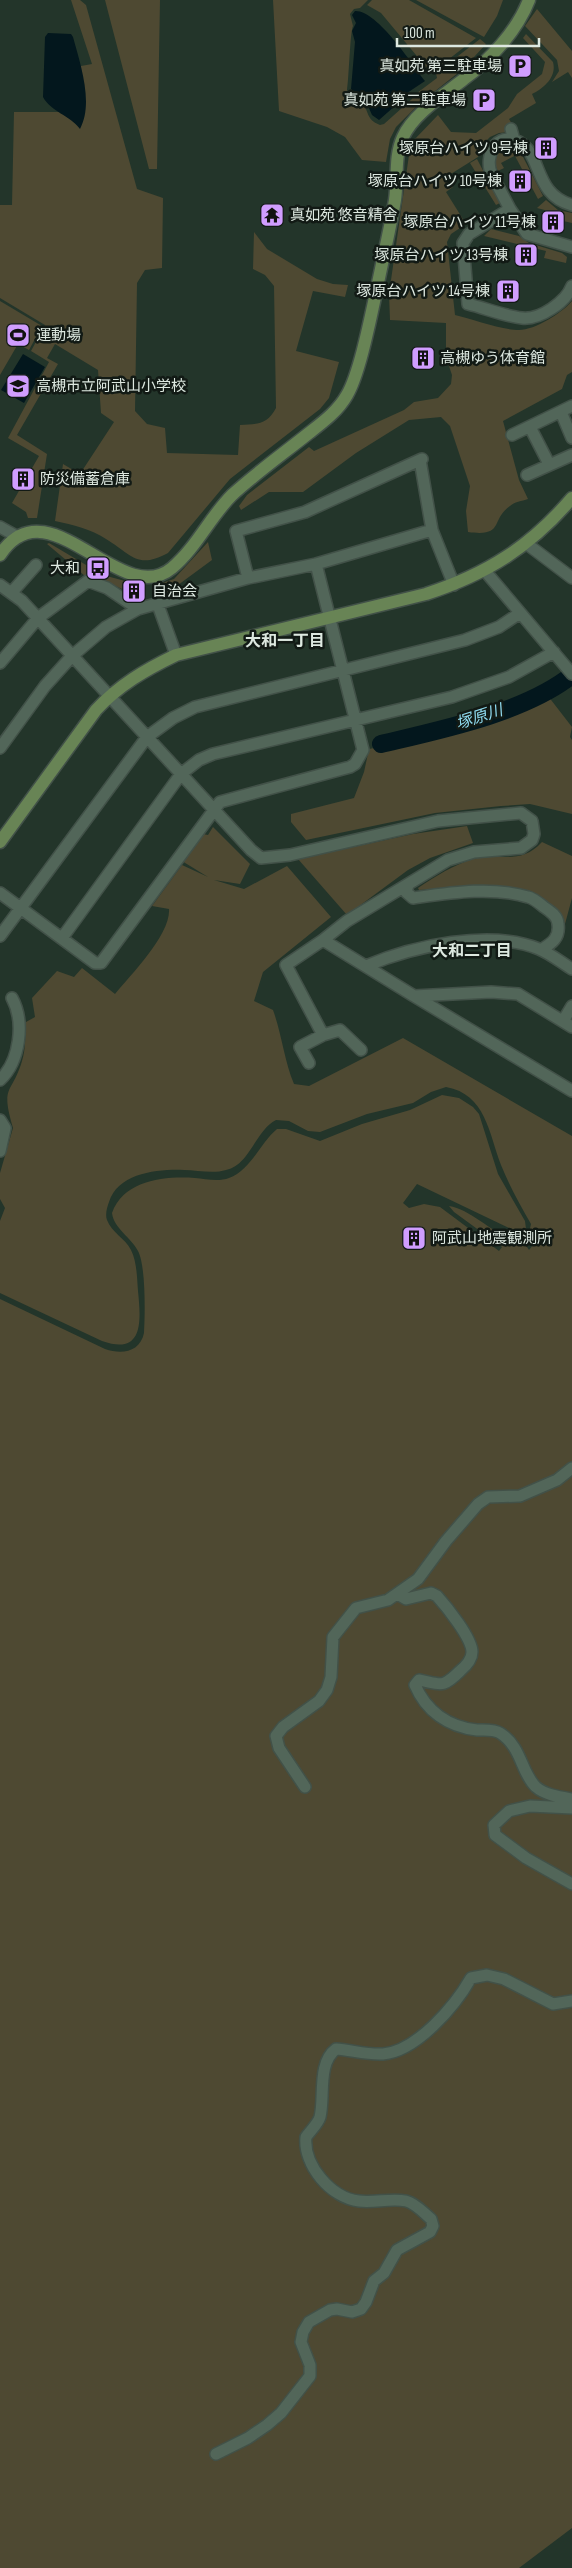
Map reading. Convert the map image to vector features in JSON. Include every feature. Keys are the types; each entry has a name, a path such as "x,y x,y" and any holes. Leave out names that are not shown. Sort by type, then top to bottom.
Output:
{"street":[{"path":"0,555 6,546 18,537 31,532 45,532 59,536 130,573 152,576 163,573 177,564 232,496 337,409 346,397 354,379 377,288 395,200 398,156 403,136 429,108 491,56 516,23 529,0"},
{"path":"511,128 514,140"},
{"path":"572,205 562,202 549,192 524,146 514,140 505,140 494,146 488,162 491,172 510,209 528,234 572,247"},
{"path":"510,209 469,234 463,243 468,304 524,318 554,307 566,297 572,286"},
{"path":"512,435 572,406"},
{"path":"561,412 572,438"},
{"path":"530,427 548,464"},
{"path":"527,475 572,454"},
{"path":"248,578 236,531 306,512 421,459 432,530 454,585"},
{"path":"0,842 109,696 147,669 176,655 330,618 454,585 484,571 527,544 568,511 572,498"},
{"path":"0,527 18,537"},
{"path":"0,748 45,686 72,656 106,627 138,608 158,605 179,596 248,578 316,564 432,530"},
{"path":"527,544 572,578"},
{"path":"0,893 95,962 104,962 213,809 220,802 350,767 363,750 316,564"},
{"path":"12,592 36,565"},
{"path":"484,571 572,674"},
{"path":"0,663 38,618 88,581 107,588 138,608"},
{"path":"0,585 12,592 38,618 251,850 261,858 290,855 438,821 521,813 532,821 534,834 527,845 521,848 474,852 448,860 362,912 286,965 323,1035"},
{"path":"158,605 176,655"},
{"path":"0,936 147,737 172,718 195,706 465,640 499,627 520,613"},
{"path":"62,938 181,774 199,760 213,754 452,697 509,677 554,652"},
{"path":"408,885 406,892 413,898"},
{"path":"362,912 391,902 448,893 491,892 529,897 550,910 564,932 554,942 541,950"},
{"path":"322,940 572,1091"},
{"path":"366,966 390,956 444,943 506,942 541,950 572,969"},
{"path":"414,996 491,992 518,994 567,1024 572,1006"},
{"path":"0,1080 11,1068 18,1044 18,1013 12,998"},
{"path":"309,1063 300,1048 323,1035 340,1030 361,1050"},
{"path":"0,1120 5,1128 0,1151"},
{"path":"305,1787 279,1748 276,1736 283,1727 319,1701 327,1690 331,1677 333,1637 348,1616 363,1605 380,1603 399,1595 418,1579 446,1541 488,1497 520,1496 556,1480 572,1468"},
{"path":"399,1595 406,1599 431,1594 437,1596 464,1632 472,1648 468,1664 449,1682 435,1685 419,1680 416,1682 415,1685 418,1693 429,1710 463,1728 497,1731 515,1748 536,1787 544,1792 572,1799"},
{"path":"572,1808 530,1806 509,1811 494,1825 494,1835 511,1849 572,1884"},
{"path":"216,2454 248,2438 281,2413 310,2376 310,2365 301,2342 303,2332 309,2322 330,2310 337,2309 352,2312 361,2309 366,2302 374,2281 384,2273 398,2250 430,2232 433,2226 431,2219 406,2201 359,2201 347,2198 335,2192 316,2172 309,2157 306,2137 320,2118 320,2096 328,2060 332,2052 336,2049 383,2054 400,2049 414,2041 447,2012 472,1978 487,1975 504,1979 553,2004 572,2001"}],"shaded area":[{"path":"71,0 80,0 86,5 137,189 163,198 162,268 145,270 137,283 135,411 147,424 165,428 167,453 238,455 240,425 256,424 265,421 273,414 276,408 274,286 265,275 253,269 254,232 267,249 317,279 333,284 348,285 345,297 313,291 296,351 339,362 329,398 320,409 230,479 168,553 149,560 141,560 128,555 94,533 55,521 63,464 80,474 114,422 101,413 98,370 55,344 47,358 58,364 17,435 47,454 37,518 28,518 26,512 12,503 39,456 8,438 49,362 31,351 45,325 0,298 0,205 12,205 14,112 80,112 81,66 92,64"},
{"path":"105,0 160,0 157,169 149,169"},
{"path":"273,0 368,0 350,14 353,26 347,90 351,96 360,102 370,118 380,125 384,124 413,96 437,78 436,73 480,39 486,44 463,69 420,103 396,127 390,139 386,162 362,160 345,137 327,127 279,111"},
{"path":"372,0 409,0 476,38 431,73 381,13 367,5"},
{"path":"416,0 503,0 497,16 484,37"},
{"path":"537,9 572,51 572,78 568,72 552,82 559,71 557,60 525,26"},
{"path":"526,34 553,62 554,67 551,77 541,89 532,94 536,103 509,119 512,124 509,132 499,133 490,137 483,144 478,157 446,177 453,187 446,192 466,224 451,234 447,242 455,315 519,330 533,327 548,320 562,311 572,301 572,372 567,375 562,389 503,421 519,480 528,499 510,506 504,511 492,530 480,533 468,532 466,511 470,486 450,426 441,417 409,420 356,453 303,492 269,492 241,510 239,506 247,495 309,447 314,451 404,410 414,402 438,398 451,384 452,375 446,357 446,323 390,320 389,294 409,155 414,140 438,115 451,132 476,133 508,108 517,94 542,74 545,62 523,38"},
{"path":"509,147 518,149 520,153 501,163 504,168 498,171 495,163 496,156 501,150"},
{"path":"521,153 543,196 538,199 515,156"},
{"path":"477,159 500,203 496,205 470,163"},
{"path":"546,200 558,210 572,213 572,223 559,220 560,214 537,208"},
{"path":"491,229 519,236 529,243 562,253 567,257 566,263 544,258 546,251 484,236"},
{"name":"運動場","path":"0,301 42,326 29,350 18,344 0,375"},
{"path":"208,542 212,560 163,596 159,584 174,579"},
{"path":"49,543 103,575 125,581 122,589 91,575 85,576 47,544"},
{"path":"548,696 572,727 570,737 572,740 572,814 530,804 501,806 435,813 306,840 291,822 291,814 354,798 364,772 369,749 461,729 505,715"},
{"path":"467,826 473,843 430,858 408,870 347,915 298,859 413,834"},
{"path":"213,827 250,864 240,884 214,880 244,889 287,866 331,917 263,972 254,1001 273,1010 294,1084 309,1086 403,1038 572,1136 572,2528 519,2568 0,2568 0,1299 105,1349 124,1352 134,1348 139,1344 144,1333 145,1315 141,1258 135,1246 116,1224 112,1213 126,1193 146,1182 158,1179 195,1178 216,1180 229,1178 237,1174 249,1163 277,1129 286,1129 320,1141 362,1124 410,1110 442,1095 459,1098 473,1107 479,1114 498,1174 525,1221 526,1229 524,1232 509,1228 417,1184 403,1203 409,1208 424,1204 440,1207 499,1251 502,1247 454,1212 449,1206 469,1214 516,1243 525,1244 529,1250 537,1240 529,1233 531,1224 501,1165 484,1117 470,1098 459,1091 446,1087 431,1092 413,1103 367,1114 320,1132 308,1131 289,1121 276,1120 263,1132 241,1162 234,1167 216,1172 163,1170 140,1175 121,1185 114,1192 109,1202 106,1216 109,1225 131,1250 136,1265 140,1314 139,1324 133,1340 126,1344 102,1341 0,1293 0,1221 5,1208 0,1199 0,1173 13,1128 7,1096 23,1056 26,1022 35,1017 32,998 57,971 74,977 82,968 115,994 149,954 164,930 169,909 152,906 182,865 208,877 182,861 203,834 208,835"},
{"path":"542,842 572,856 572,898 565,924 555,907 527,890 490,885 419,890 418,888 445,871 466,861 483,857 509,857 526,854"}],"water":[{"path":"355,11 364,13 383,28 425,81 407,93 409,97 396,105 379,120 372,115 365,99 351,89 355,42 352,31 356,23 352,15"},
{"path":"48,33 71,34 73,37 86,95 84,119 80,129 46,102 43,97 45,37"},
{"path":"23,354 45,367 24,403 1,390"}],"waterway":[{"name":"塚原川","path":"381,744 455,726 506,710 530,700 572,675"}],"place":[{"name":"真如苑 第三駐車場","path":"520,66"},
{"name":"真如苑 第二駐車場","path":"484,100"},
{"name":"塚原台ハイツ 9号棟","path":"546,148"},
{"name":"塚原台ハイツ 10号棟","path":"520,181"},
{"name":"真如苑 悠音精舎","path":"272,215"},
{"name":"塚原台ハイツ 11号棟","path":"553,222"},
{"name":"塚原台ハイツ 13号棟","path":"526,255"},
{"name":"塚原台ハイツ 14号棟","path":"508,291"},
{"name":"運動場","path":"18,335"},
{"name":"高槻ゆう体育館","path":"423,358"},
{"name":"高槻市立阿武山小学校","path":"18,386"},
{"name":"防災備蓄倉庫","path":"23,479"},
{"name":"大和","path":"98,568"},
{"name":"自治会","path":"134,591"},
{"name":"阿武山地震観測所","path":"414,1238"}],"district":[{"name":"大和一丁目","path":"285,640"},
{"name":"大和二丁目","path":"472,950"}]}
